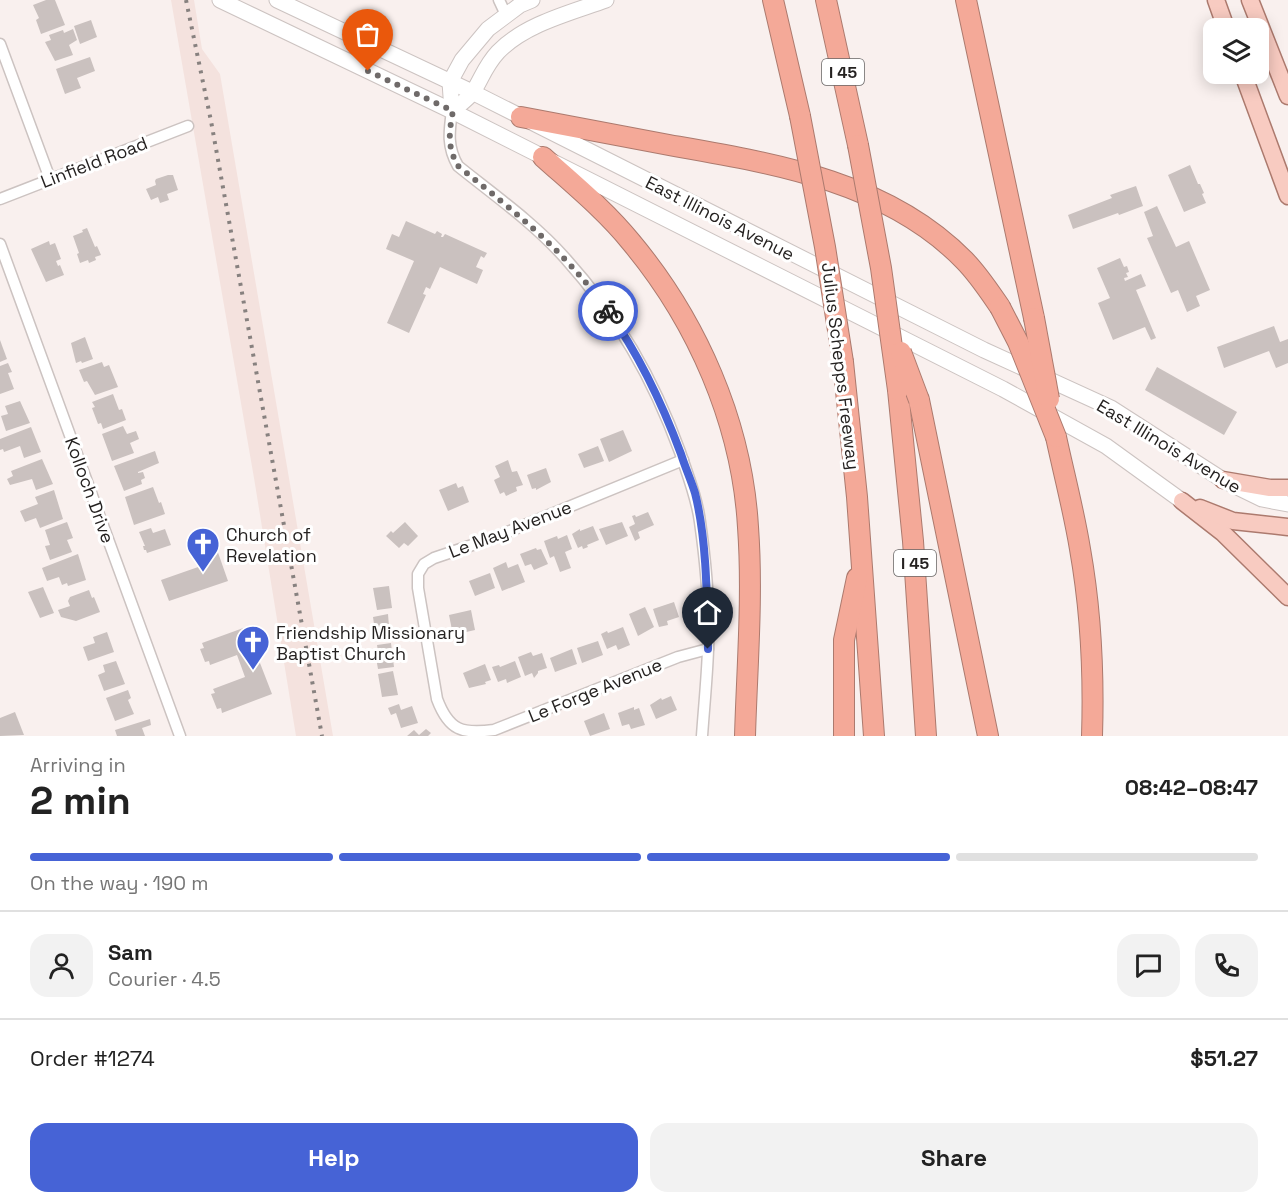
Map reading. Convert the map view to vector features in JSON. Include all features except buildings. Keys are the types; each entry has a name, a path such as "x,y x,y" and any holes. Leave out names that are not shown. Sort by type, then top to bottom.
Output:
{"highway":[{"name":"Julius Schepps Freeway","path":"773,0 800,116 825,247 843,362 862,554 874,736"},
{"name":"I 45","path":"826,0 858,145 888,315 910,507 926,736"},
{"path":"966,0 1034,318 1080,548 1092,648 1092,736"},
{"path":"521,117 754,160 836,183 881,201 911,218 938,237 964,260 1000,307 1018,342 1056,437"},
{"path":"543,157 600,208 630,240 656,274 681,312 702,352 720,395 733,435 742,478 748,525 750,571 746,736"},
{"path":"888,315 919,400 988,736"},
{"path":"844,736 844,640 862,554"}],"main road":[{"name":"East Illinois Avenue","path":"220,0 453,111 1013,394 1106,446 1182,501"},
{"name":"East Illinois Avenue","path":"277,0 472,92 973,345 1111,408 1223,480 1262,500 1288,504"},
{"path":"453,111 450,82 462,60 488,29 532,0"},
{"path":"453,111 472,92 484,69 499,51 519,35 546,22 606,0"},
{"path":"1215,0 1222,18"},
{"path":"1250,0 1288,96"},
{"path":"1247,84 1288,196"},
{"path":"1223,480 1270,488 1288,488"},
{"path":"1182,501 1233,521 1288,527"},
{"path":"1182,501 1223,534 1288,597"}],"street":[{"path":"499,0 506,15"},
{"path":"0,44 50,179"},
{"path":"453,111 448,139 451,155 458,166 532,226 564,256 597,296 624,334 652,383 683,460 695,493 707,600 708,649 702,736"},
{"name":"Linfield Road","path":"0,199 188,126"},
{"name":"Kolloch Drive","path":"0,244 180,736"},
{"name":"Le May Avenue","path":"429,654 418,588 418,574 424,564 434,558 503,534 683,460"},
{"name":"Le Forge Avenue","path":"429,654 437,699 442,712 451,725 462,732 476,733 494,730 678,657 708,649"}],"shaded area":[{"path":"171,0 194,0 202,49 220,74 333,736 296,736"}],"railway":[{"path":"186,0 211,121 322,736"}],"way so far":[{"path":"368,71 453,111 448,139 451,155 458,166 532,226 564,256 608,311"}],"place":[{"name":"Church of Revelation","path":"203,573"},
{"name":"Friendship Missionary Baptist Church","path":"253,671"}],"route":[{"path":"608,311 652,383 695,493 707,600 708,649"}]}
